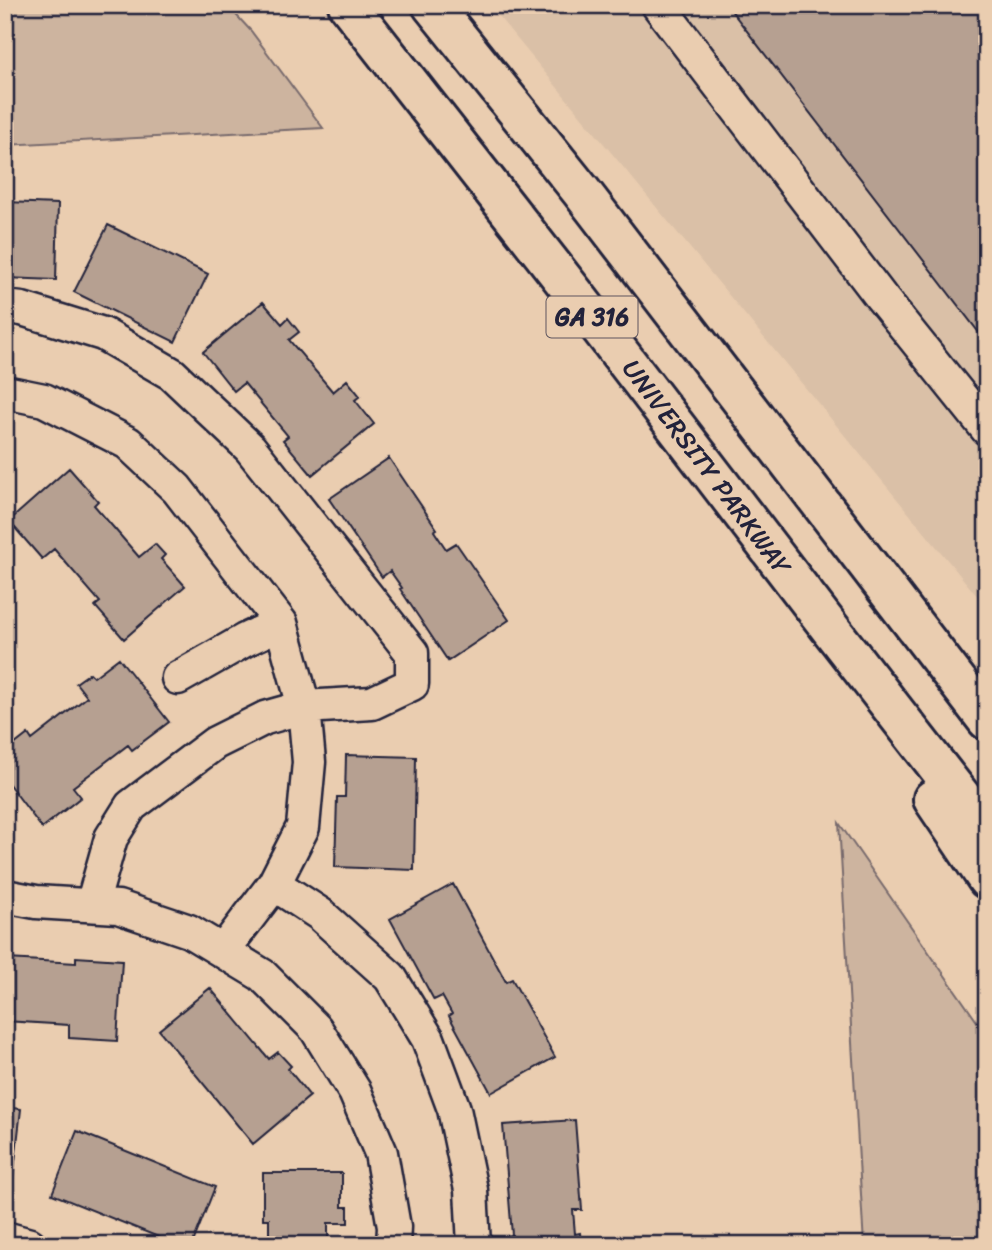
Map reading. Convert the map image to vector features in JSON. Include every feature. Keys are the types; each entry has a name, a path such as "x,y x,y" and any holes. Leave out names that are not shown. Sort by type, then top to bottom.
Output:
{"highway":[{"name":"UNIVERSITY PARKWAY","path":"348,5 987,830"},
{"name":"GA 316","path":"432,5 581,191 987,720"},
{"path":"771,439 858,519 987,680"},
{"path":"833,632 914,770 987,878"}],"street":[{"path":"658,5 872,286 987,429"},
{"path":"5,307 22,309 103,334 172,374 250,448 412,653 412,684 372,703 304,707 265,718 215,743 131,806 111,838 92,905"},
{"path":"5,392 44,401 128,443 177,489 281,624 304,707 309,761 303,827 274,884 223,951"},
{"path":"178,678 245,640 281,624"},
{"path":"274,884 320,914 390,977 428,1039 454,1109 471,1190 474,1245"},
{"path":"5,896 36,902 117,907 189,931 262,975 316,1028 355,1092 381,1153 394,1227 393,1245"},
{"path":"5,1238 29,1245"}],"shaded area":[{"path":"5,5 227,5 251,31 323,128 5,145"},
{"path":"489,5 987,5 987,608 643,191"},
{"path":"839,823 987,1036 987,1245 864,1245"}],"building":[{"path":"727,5 987,5 987,343"},
{"path":"5,202 58,204 56,280 5,278"},
{"path":"108,225 208,274 175,342 74,292"},
{"path":"263,302 282,324 288,318 299,332 289,340 333,392 347,380 360,396 355,400 374,424 312,475 283,440 288,436 244,383 234,391 203,352"},
{"path":"389,458 437,529 434,531 446,549 456,543 509,620 448,661 390,571 382,577 329,499"},
{"path":"69,468 98,501 94,505 139,557 155,544 165,555 161,559 185,586 124,639 95,606 100,602 54,549 42,559 9,521"},
{"path":"119,658 169,722 132,750 128,745 73,787 81,797 42,828 5,779 5,752 28,734 32,740 87,697 76,683 90,673 94,677"},
{"path":"346,755 416,757 414,870 335,867 337,797 345,797"},
{"path":"453,884 506,982 512,979 555,1057 491,1093 449,1016 452,1014 442,996 434,1000 390,919"},
{"path":"5,945 9,945 8,959 76,963 76,957 122,960 117,1041 69,1038 69,1025 5,1021"},
{"path":"210,988 269,1059 278,1052 291,1066 288,1069 310,1096 253,1144 159,1030"},
{"path":"5,1107 21,1109 13,1179 5,1178"},
{"path":"575,1120 582,1210 573,1210 575,1234 580,1233 581,1245 508,1245 507,1236 512,1235 503,1125"},
{"path":"77,1131 215,1187 192,1245 178,1245 52,1194"},
{"path":"263,1173 342,1173 342,1207 348,1207 348,1223 328,1223 328,1245 269,1245 269,1219 263,1219"}]}
